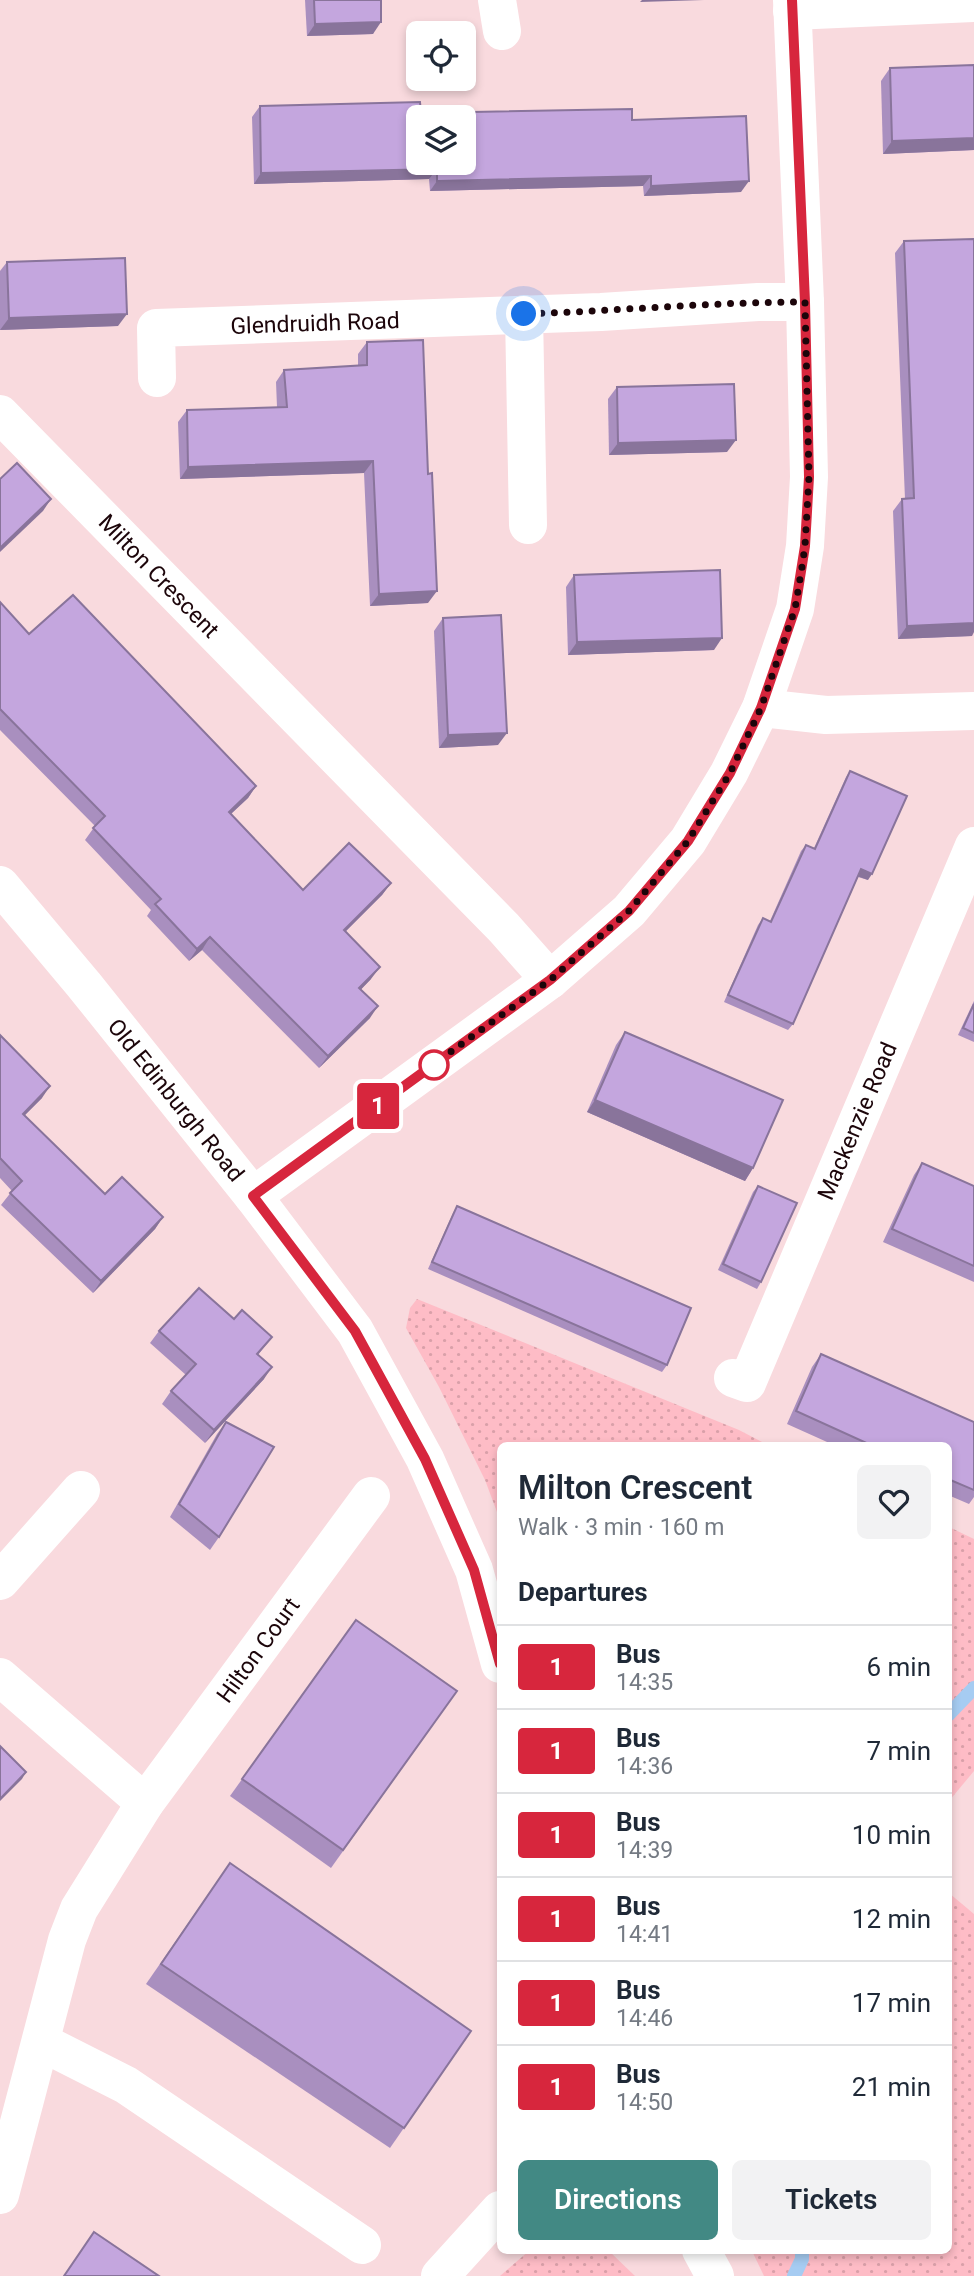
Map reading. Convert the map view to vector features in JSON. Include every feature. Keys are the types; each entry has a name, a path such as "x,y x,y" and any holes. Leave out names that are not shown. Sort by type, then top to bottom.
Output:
{"street":[{"path":"253,1196 550,980 629,911 688,841 730,773 761,708 795,609 805,546 809,477 805,302 792,6 974,3"},
{"name":"Glendruidh Road","path":"157,378 156,328 805,302"},
{"path":"524,314 528,525"},
{"name":"Milton Crescent","path":"0,414 504,928 550,980"},
{"path":"761,708 826,715 974,711"},
{"name":"Mackenzie Road","path":"733,1378 747,1383 974,846"},
{"name":"Old Edinburgh Road","path":"0,885 253,1196 355,1331 425,1459 474,1570 497,1653"},
{"path":"0,1581 81,1490"},
{"name":"Hilton Court","path":"0,2195 67,1940 79,1909 145,1803 371,1496"},
{"path":"0,1677 145,1803"},
{"path":"41,2042 126,2085 362,2245"},
{"path":"440,2276 497,2213"},
{"path":"703,2254 715,2276"}],"shaded area":[{"path":"417,1299 739,1430 762,1442 497,1442 497,1512 485,1480 406,1328 410,1308"},
{"path":"952,1528 974,1539 974,1771 952,1797"},
{"path":"952,1896 974,1914 974,2276 764,2276 753,2254 952,2254"},
{"path":"525,2254 612,2254 635,2276 500,2276"}],"building":[{"path":"314,0 381,0 381,22 315,24"},
{"path":"974,65 974,138 892,141 890,68"},
{"path":"420,102 420,105 406,105 406,170 261,173 260,106"},
{"path":"632,109 632,120 746,116 749,181 651,186 651,176 437,181 437,175 476,175 476,112"},
{"path":"974,239 974,623 907,626 902,499 914,498 904,241"},
{"path":"125,258 127,314 9,318 7,262"},
{"path":"423,340 428,474 432,473 437,591 379,594 373,461 188,467 187,410 287,407 284,370 367,365 367,342"},
{"path":"734,384 736,440 618,443 617,387"},
{"path":"17,463 51,499 0,548 0,479"},
{"path":"720,570 722,638 577,642 574,575"},
{"path":"73,595 256,786 229,812 303,890 349,843 391,883 344,930 380,967 359,988 378,1006 328,1056 210,937 197,949 155,904 161,899 93,828 105,816 0,709 0,602 29,634"},
{"path":"501,615 507,733 448,735 443,618"},
{"path":"850,771 907,796 872,874 861,869 793,1024 728,995 763,918 771,922 806,845 815,849"},
{"path":"974,1004 974,1033 963,1028"},
{"path":"625,1032 783,1100 753,1168 595,1100"},
{"path":"0,1035 50,1086 23,1114 105,1194 122,1177 163,1217 101,1281 10,1193 22,1181 0,1158"},
{"path":"922,1163 974,1186 974,1266 892,1229"},
{"path":"758,1186 797,1203 761,1282 723,1264"},
{"path":"457,1206 691,1308 667,1365 432,1262"},
{"path":"199,1288 234,1319 242,1310 272,1337 257,1354 272,1367 214,1430 171,1391 196,1364 159,1331"},
{"path":"821,1354 974,1422 974,1490 952,1481 952,1442 864,1442 796,1411"},
{"path":"226,1422 274,1447 219,1537 179,1504"},
{"path":"356,1620 457,1691 343,1850 242,1779"},
{"path":"0,1746 26,1772 0,1799"},
{"path":"230,1863 471,2031 404,2128 161,1964"},
{"path":"94,2232 159,2276 64,2276"}],"waterway":[{"path":"952,1711 974,1688"},
{"path":"794,2276 802,2254"}],"bus line":[{"name":"1","path":"497,1653 474,1570 425,1459 355,1331 253,1196 550,980 629,911 688,841 730,773 761,708 795,609 805,546 809,477 805,302 792,0"}],"route":[{"path":"434,1065 427,1069 550,980 629,911 688,841 730,773 761,708 795,609 805,546 809,477 805,302 524,314"}]}
